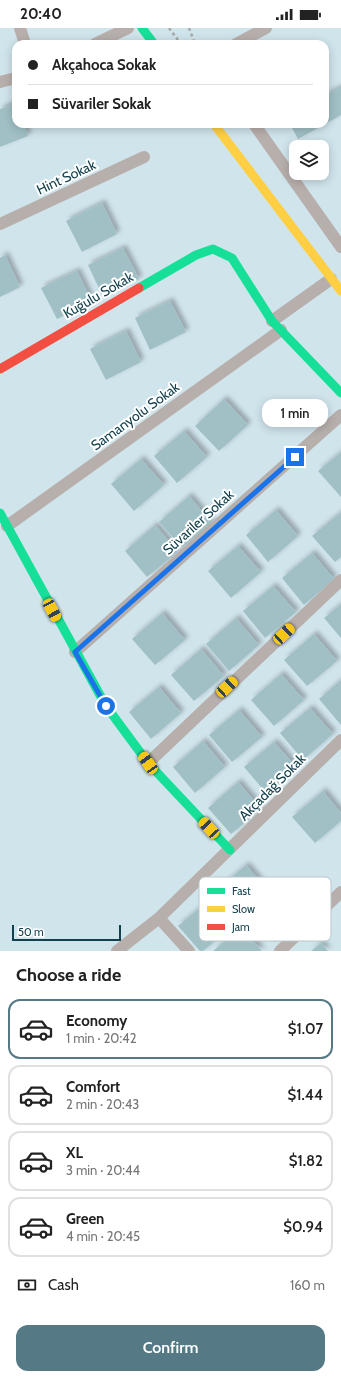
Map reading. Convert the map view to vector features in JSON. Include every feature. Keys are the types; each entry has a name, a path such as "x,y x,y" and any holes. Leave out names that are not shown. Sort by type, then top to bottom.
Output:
{"street":[{"path":"20,28 24,40"},
{"path":"103,40 128,28"},
{"path":"142,28 151,40"},
{"path":"244,40 266,28"},
{"path":"0,82 12,79"},
{"path":"217,128 341,291"},
{"path":"257,128 341,247"},
{"name":"Hint Sokak","path":"0,224 144,157"},
{"name":"Kuğulu Sokak","path":"0,369 196,255 213,249 232,258 276,325"},
{"name":"Samanyolu Sokak","path":"7,526 276,325 331,279"},
{"path":"276,325 341,393"},
{"name":"Süvariler Sokak","path":"75,652 341,416"},
{"path":"0,513 106,706 148,763 230,850"},
{"path":"148,763 341,580"},
{"name":"Akçadağ Sokak","path":"202,877 341,740"},
{"name":"Akçadağ Sokak","path":"118,951 159,918 199,880"},
{"path":"331,902 341,892"},
{"path":"159,918 189,951"},
{"path":"280,951 290,941"}],"path":[{"path":"169,28 178,40"},
{"path":"189,28 194,40"}],"building":[{"path":"341,87 341,115 329,122 329,93"},
{"path":"12,104 12,128 25,128 28,136 0,147 0,109"},
{"path":"292,128 318,128 298,139"},
{"path":"102,203 117,234 82,252 66,221"},
{"path":"123,248 139,279 103,297 88,265"},
{"path":"5,255 20,287 0,297 0,258"},
{"path":"77,271 92,302 57,319 41,288"},
{"path":"170,301 186,332 150,350 135,318"},
{"path":"126,331 141,362 106,380 90,349"},
{"path":"224,399 248,425 219,451 195,426"},
{"path":"184,431 207,457 177,483 154,456"},
{"path":"341,452 341,497 318,471"},
{"path":"141,459 164,485 134,511 111,484"},
{"path":"189,496 212,523 182,548 159,522"},
{"path":"276,510 298,536 268,562 246,535"},
{"path":"341,512 341,557 335,562 312,536"},
{"path":"155,525 178,552 147,577 125,551"},
{"path":"238,546 261,572 231,598 208,571"},
{"path":"312,553 334,579 304,605 282,578"},
{"path":"273,586 296,612 265,638 243,611"},
{"path":"341,604 341,638 324,618"},
{"path":"162,613 185,640 155,665 132,639"},
{"path":"236,618 259,645 229,671 206,644"},
{"path":"314,634 337,661 307,686 284,660"},
{"path":"201,649 224,676 194,701 171,675"},
{"path":"281,674 304,700 274,726 251,700"},
{"path":"341,680 341,725 319,699"},
{"path":"159,687 181,713 151,739 129,712"},
{"path":"310,708 333,734 303,760 280,733"},
{"path":"239,710 262,737 232,762 209,735"},
{"path":"203,741 225,767 195,793 173,767"},
{"path":"274,742 297,768 267,794 244,767"},
{"path":"238,782 261,809 231,834 208,808"},
{"path":"323,791 341,813 341,821 315,843 292,817"},
{"path":"246,865 256,877 232,877"},
{"path":"199,908 199,941 215,941 203,951 200,951 178,926"},
{"path":"225,941 253,941 262,951 213,951"},
{"path":"321,943 328,951 311,951"}],"traffic: fast":[{"path":"142,28 151,40"},
{"path":"139,288 196,255 213,249 232,258 272,321 341,393"},
{"path":"0,513 106,706 148,763 230,850"}],"traffic: slow":[{"path":"217,128 341,291"}],"traffic: jam":[{"path":"0,369 139,288"}],"route":[{"path":"106,706 75,652 295,457"}]}
